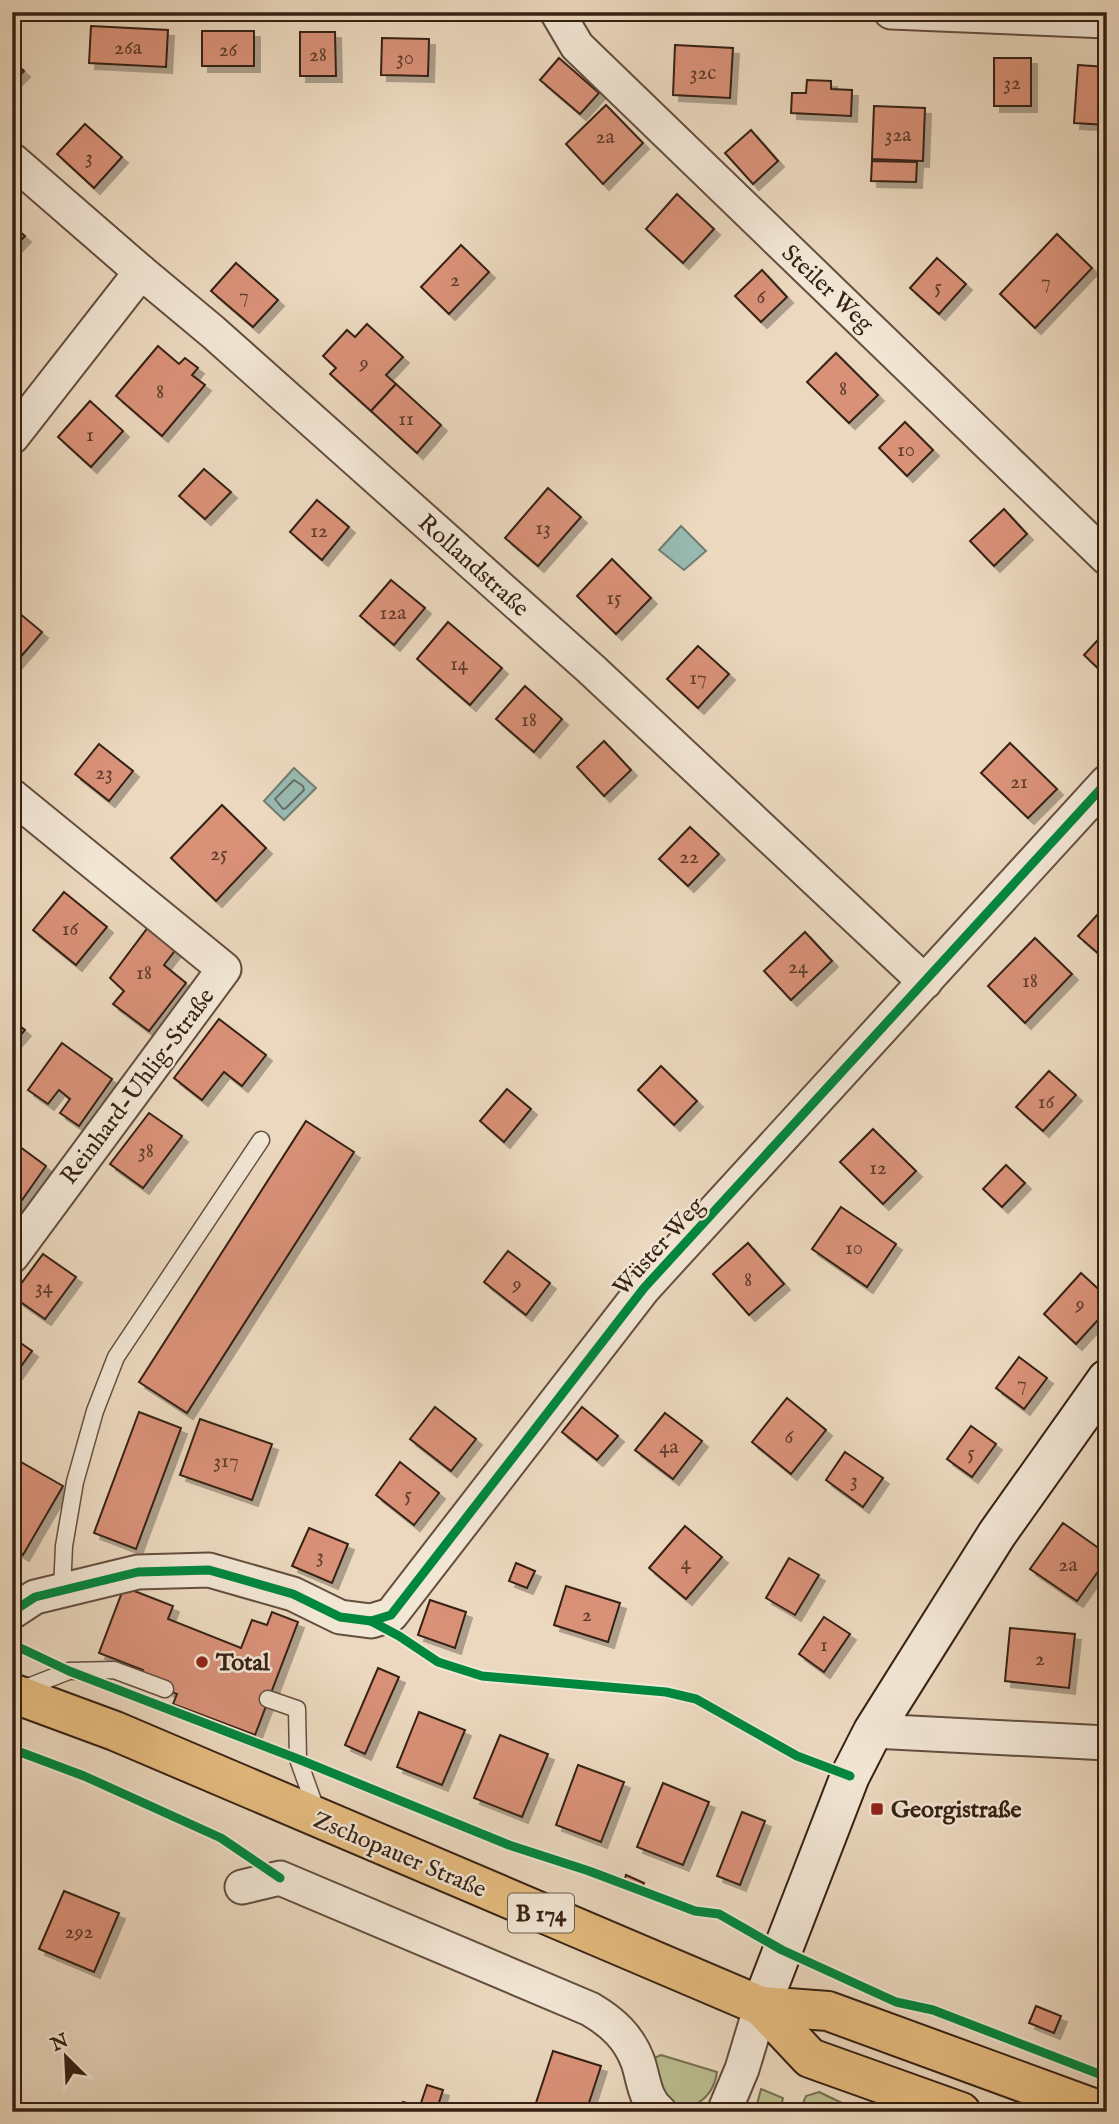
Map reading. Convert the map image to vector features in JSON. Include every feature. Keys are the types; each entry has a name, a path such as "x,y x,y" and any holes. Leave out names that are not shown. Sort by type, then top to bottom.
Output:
{"main road":[{"name":"Zschopauer Straße","path":"13,1693 115,1731 761,2006"},
{"name":"B 174","path":"761,2006 810,2058 961,2112"},
{"name":"B 174","path":"761,2006 828,2011 1104,2112"}],"street":[{"name":"Steiler Weg","path":"557,12 577,46 1107,558"},
{"path":"891,12 1107,21"},
{"name":"Rollandstraße","path":"12,160 213,332 591,669 925,982"},
{"path":"12,437 141,272"},
{"name":"Wüster Weg","path":"62,1590 138,1572 209,1570 293,1594 340,1617 370,1622 391,1615 644,1288 1107,782"},
{"name":"Reinhard-Uhlig-Straße","path":"12,796 224,969 12,1256"},
{"path":"724,2112 742,2069 761,2006 850,1776 873,1731 997,1534 1107,1380"},
{"path":"12,1612 35,1597 62,1590"},
{"path":"873,1731 1107,1743"},
{"path":"242,1887 280,1878 590,2009 609,2021 629,2043 649,2100 660,2112"}],"lane":[{"path":"62,1590 64,1546 75,1482 95,1411 116,1357 261,1140"},
{"path":"13,1693 69,1671 114,1670 165,1689"},
{"path":"268,1699 297,1709 298,1759 320,1820"}],"green space":[{"path":"661,2055 717,2072 711,2090 691,2106 683,2107 664,2101 654,2058"},
{"path":"761,2089 783,2098 780,2112 755,2112"},
{"path":"819,2092 861,2112 799,2112 806,2096"}],"water":[{"path":"681,526 706,551 684,570 659,550"},
{"path":"294,768 316,788 284,820 264,801"}],"building":[{"path":"91,26 168,30 166,67 89,63"},
{"path":"202,31 254,31 254,66 202,66"},
{"path":"300,32 335,32 336,76 300,76"},
{"path":"382,38 429,39 428,76 381,75"},
{"path":"675,45 733,48 730,98 673,95"},
{"path":"559,58 599,93 580,114 540,80"},
{"path":"994,58 1031,58 1031,106 994,106"},
{"path":"12,60 24,71 12,83"},
{"path":"1078,65 1107,67 1107,125 1074,123"},
{"path":"807,80 831,81 831,89 852,90 851,116 791,113 792,93 806,93"},
{"path":"606,105 643,143 603,184 566,144"},
{"path":"874,106 925,108 923,161 872,159"},
{"path":"85,124 122,157 94,188 57,154"},
{"path":"751,130 778,161 753,184 725,153"},
{"path":"872,161 917,162 916,182 871,181"},
{"path":"677,194 714,229 683,263 646,229"},
{"path":"12,225 25,236 12,250"},
{"path":"1057,234 1092,268 1035,328 1000,294"},
{"path":"461,245 489,272 449,314 421,287"},
{"path":"937,258 966,284 939,314 910,288"},
{"path":"236,263 278,300 253,327 211,291"},
{"path":"762,270 787,297 761,322 735,296"},
{"path":"367,324 403,357 386,375 396,384 371,411 330,374 336,368 323,356 347,330 355,337"},
{"path":"158,346 179,364 185,358 198,368 192,375 205,385 162,436 116,396"},
{"path":"836,353 878,395 849,423 807,382"},
{"path":"396,384 441,425 417,453 371,411"},
{"path":"90,401 123,431 91,467 58,437"},
{"path":"905,422 933,450 907,476 879,448"},
{"path":"204,469 231,492 205,519 179,496"},
{"path":"548,488 581,517 538,566 505,538"},
{"path":"317,500 349,527 322,560 290,532"},
{"path":"1004,509 1027,534 994,566 970,541"},
{"path":"612,559 651,598 616,634 577,596"},
{"path":"391,580 425,608 394,645 360,616"},
{"path":"13,608 42,632 12,667 12,610"},
{"path":"448,622 502,668 470,705 417,659"},
{"path":"1107,630 1107,677 1084,655"},
{"path":"698,646 729,674 698,708 667,679"},
{"path":"525,686 562,719 534,752 496,719"},
{"path":"604,741 631,770 604,796 577,767"},
{"path":"1010,743 1057,789 1028,818 981,773"},
{"path":"99,744 133,771 109,801 75,774"},
{"path":"222,805 266,848 216,901 171,858"},
{"path":"690,827 719,854 688,886 659,859"},
{"path":"64,892 107,927 76,965 33,930"},
{"path":"1107,904 1107,961 1078,936"},
{"path":"152,922 180,944 164,965 186,983 149,1031 113,1004 124,991 110,978"},
{"path":"805,932 832,961 791,1000 764,971"},
{"path":"1035,938 1072,974 1025,1023 988,986"},
{"path":"219,1019 266,1055 242,1086 224,1072 202,1100 174,1078"},
{"path":"12,1020 25,1030 12,1045"},
{"path":"62,1043 112,1079 79,1126 60,1113 70,1099 59,1090 48,1104 28,1090"},
{"path":"661,1066 697,1101 674,1125 638,1090"},
{"path":"1049,1071 1076,1095 1043,1131 1016,1107"},
{"path":"507,1089 531,1109 504,1142 480,1121"},
{"path":"149,1113 182,1136 143,1188 110,1164"},
{"path":"306,1121 354,1152 187,1413 139,1382"},
{"path":"873,1129 916,1171 883,1204 840,1162"},
{"path":"12,1141 46,1166 15,1210 12,1208"},
{"path":"1006,1165 1025,1183 1002,1207 983,1189"},
{"path":"841,1207 896,1244 867,1287 812,1249"},
{"path":"748,1243 784,1284 749,1315 713,1274"},
{"path":"508,1251 550,1283 526,1315 484,1282"},
{"path":"43,1254 76,1277 45,1319 12,1296"},
{"path":"1081,1273 1107,1297 1107,1310 1076,1344 1044,1314"},
{"path":"12,1337 32,1351 12,1379"},
{"path":"1019,1357 1047,1378 1024,1409 996,1388"},
{"path":"787,1398 826,1430 791,1474 752,1442"},
{"path":"435,1407 476,1439 451,1471 410,1439"},
{"path":"582,1407 618,1436 597,1460 562,1432"},
{"path":"139,1412 181,1428 136,1549 94,1533"},
{"path":"665,1413 702,1441 673,1479 635,1450"},
{"path":"200,1419 272,1444 252,1500 180,1475"},
{"path":"971,1426 996,1444 972,1477 947,1459"},
{"path":"845,1452 883,1478 863,1507 826,1480"},
{"path":"21,1462 63,1486 23,1555 12,1549 12,1478"},
{"path":"400,1462 439,1493 414,1525 376,1495"},
{"path":"1063,1523 1107,1554 1107,1559 1077,1601 1030,1569"},
{"path":"685,1526 722,1557 686,1599 649,1568"},
{"path":"309,1528 348,1544 332,1583 292,1566"},
{"path":"789,1558 819,1575 795,1615 766,1598"},
{"path":"516,1563 535,1571 527,1588 509,1581"},
{"path":"566,1586 620,1603 608,1642 554,1625"},
{"name":"Total","path":"124,1587 173,1606 168,1619 241,1648 252,1620 267,1625 272,1612 298,1622 255,1735 173,1704 177,1694 139,1679 143,1670 99,1653"},
{"path":"430,1600 466,1612 455,1648 418,1635"},
{"path":"824,1617 850,1634 824,1672 799,1654"},
{"path":"1010,1628 1075,1634 1069,1688 1005,1681"},
{"path":"378,1668 399,1677 365,1754 345,1745"},
{"path":"419,1712 465,1730 442,1785 397,1767"},
{"path":"500,1735 548,1754 522,1817 474,1798"},
{"path":"578,1765 624,1782 601,1842 556,1825"},
{"path":"663,1783 709,1802 683,1865 637,1847"},
{"path":"742,1812 765,1821 740,1885 717,1876"},
{"path":"626,1875 644,1883 641,1889 624,1882"},
{"path":"64,1891 119,1913 94,1972 39,1949"},
{"path":"1036,2006 1061,2016 1054,2033 1029,2023"},
{"path":"553,2051 601,2066 586,2112 533,2112"},
{"path":"427,2085 443,2090 436,2112 418,2112"},
{"path":"403,2102 419,2106 418,2112 400,2112"}],"cycle path":[{"path":"12,1612 35,1597 138,1572 209,1570 293,1594 340,1617 371,1621 391,1615 644,1288 1107,782"},
{"path":"371,1621 438,1662 482,1676 666,1692 696,1699 797,1756 850,1776"},
{"path":"12,1644 69,1671 298,1759 509,1845 589,1871 695,1911 719,1914 782,1950 896,2002 933,2010 1107,2077"},
{"path":"12,1749 84,1776 221,1838 280,1878"}],"place":[{"name":"Total","path":"202,1662"},
{"name":"Georgistraße","path":"877,1809"}]}
